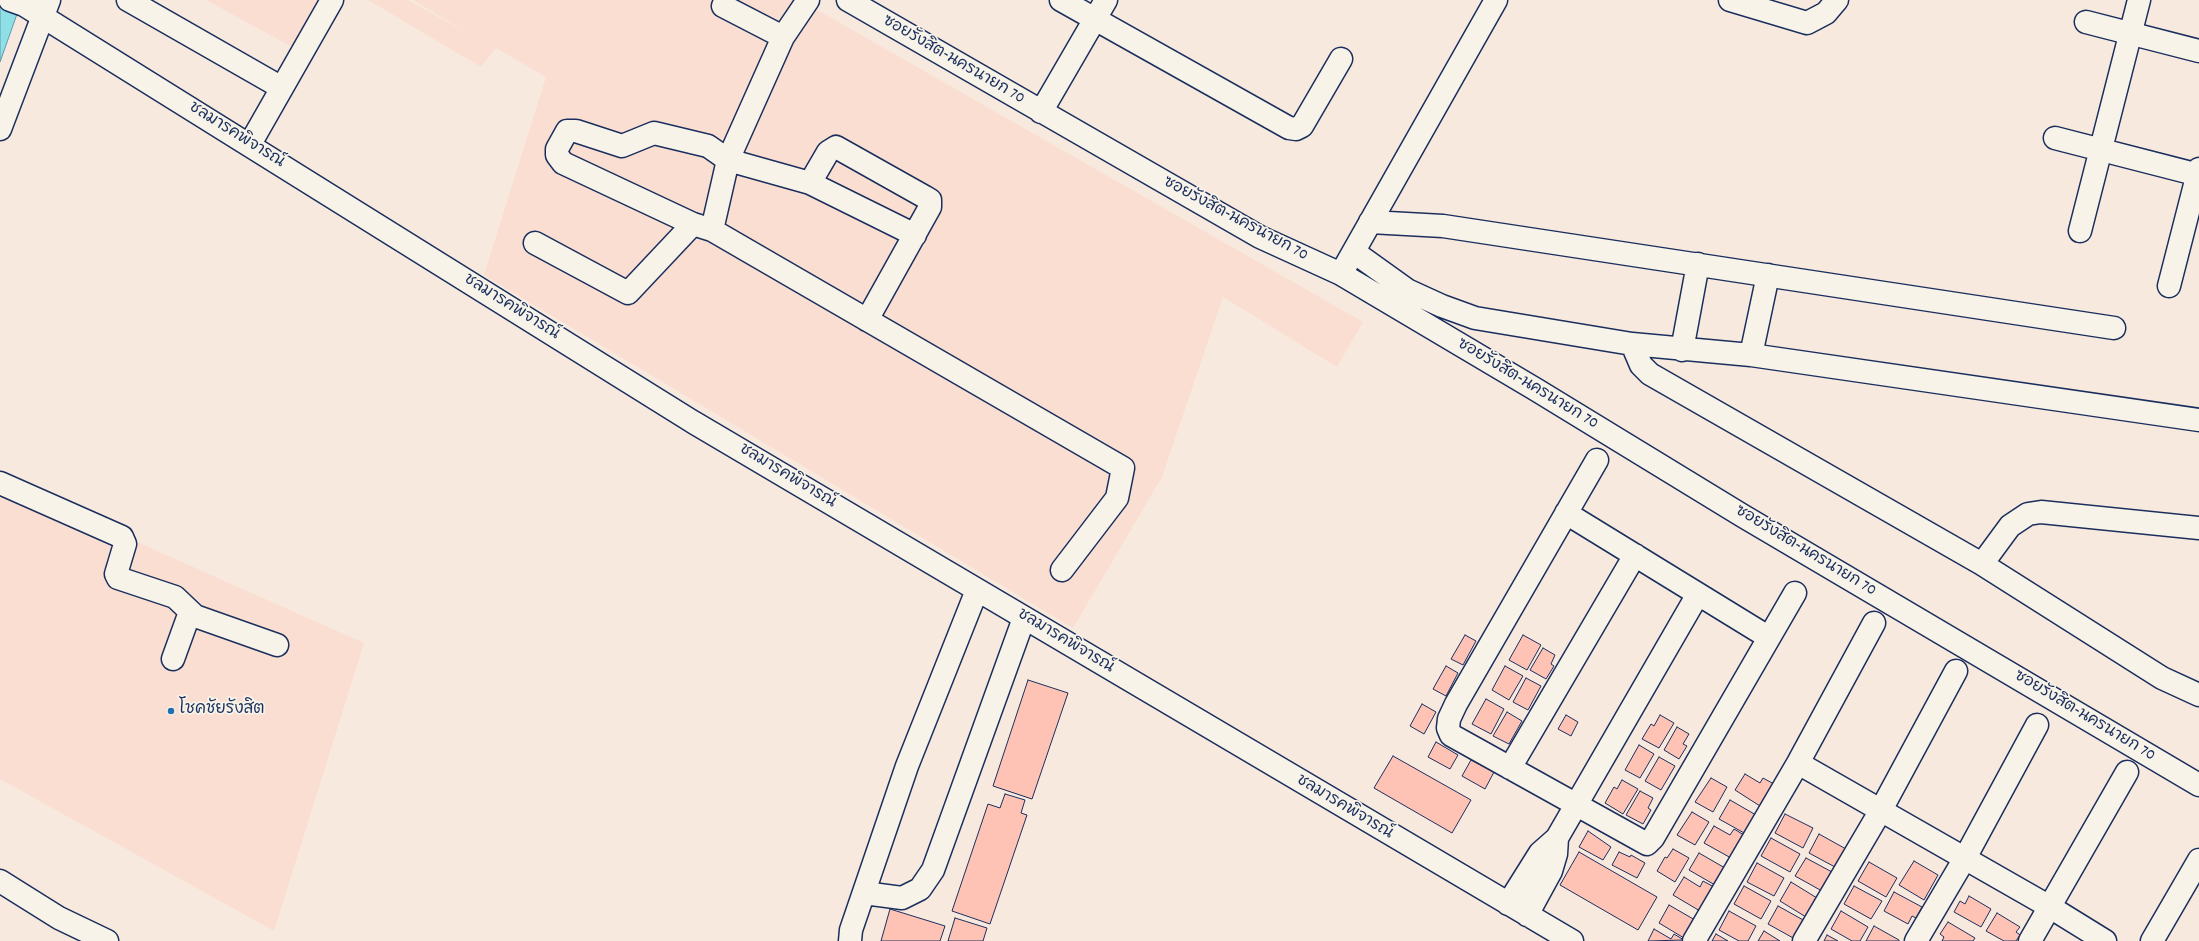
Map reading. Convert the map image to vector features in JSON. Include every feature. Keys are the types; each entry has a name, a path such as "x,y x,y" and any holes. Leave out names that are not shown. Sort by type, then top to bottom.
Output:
{"street":[{"path":"128,0 282,88"},
{"path":"250,144 332,0"},
{"path":"535,243 628,293 702,227 728,160 783,37 808,0"},
{"name":"ซอยรังสิต-นครนายก 70","path":"848,0 1260,237 1341,274 1542,393 1743,516 2199,785"},
{"path":"1062,0 1094,20 1289,128 1296,129 1302,126 1341,59"},
{"path":"1041,112 1106,0"},
{"path":"1341,274 1496,0"},
{"path":"1730,0 1807,22 1826,13 1837,0"},
{"path":"2080,231 2139,0"},
{"name":"ชลมารคพิจารณ์","path":"17,2 46,8 250,144 693,422 1572,941"},
{"path":"724,6 783,37"},
{"path":"0,129 46,8"},
{"path":"2086,22 2199,51"},
{"path":"915,235 810,183 728,160 708,146 654,133 622,146 576,131 567,131 556,149 557,155 563,163 702,227 867,320 1123,468 1117,498 1062,570"},
{"path":"2055,138 2198,173 2169,286"},
{"path":"810,183 828,152 836,147 930,200 930,207 867,320"},
{"path":"1370,222 1443,226 2114,328"},
{"path":"1354,252 1407,290 1468,316 1632,344 1682,350 1751,354 2199,420"},
{"path":"1682,350 1698,264"},
{"path":"1751,354 1768,275"},
{"path":"1632,344 1641,365 1650,374 1982,564 2162,678 2199,695"},
{"path":"1597,460 1449,719 1448,728 1451,735 1647,844 1653,838 1768,637 1795,593"},
{"path":"0,482 117,533 122,537 125,544 117,576 175,597 195,616 277,645"},
{"path":"1982,564 2010,526 2028,514 2041,512 2199,528"},
{"path":"1566,513 1768,637"},
{"path":"1510,768 1635,555"},
{"path":"850,941 851,930 906,766 977,590"},
{"path":"1508,904 1540,853 1557,838 1698,594"},
{"path":"173,660 190,612"},
{"path":"864,893 902,898 920,889 933,870 1024,618"},
{"path":"1694,941 1798,763 1874,623"},
{"path":"1804,941 1881,810 1956,671"},
{"path":"1916,941 1965,858 2037,725"},
{"path":"1798,763 2050,906 2105,941"},
{"path":"2030,941 2127,772"},
{"path":"1527,915 1551,871 1556,854 1557,838"},
{"path":"2152,941 2199,860"},
{"path":"0,881 59,918 107,941"}],"shaded area":[{"path":"206,0 320,0 292,47"},
{"path":"368,0 408,0 473,36 413,0 800,0 1363,322 1337,367 1223,297 1162,477 1073,628 484,275 546,77 496,48 481,67"},
{"name":"โชคชัยรังสิต","path":"0,481 364,643 274,931 0,779"}],"water":[{"path":"0,0 22,0 0,62"}],"building":[{"path":"1465,635 1476,641 1463,665 1451,659"},
{"path":"1523,635 1541,645 1527,670 1509,660"},
{"path":"1543,648 1555,655 1551,664 1554,666 1546,679 1530,670"},
{"path":"1446,666 1458,673 1446,696 1433,689"},
{"path":"1505,666 1523,676 1509,700 1492,690"},
{"path":"1526,678 1541,686 1528,710 1513,702"},
{"path":"1028,680 1068,693 1032,799 993,786"},
{"path":"1486,699 1504,709 1491,734 1472,724"},
{"path":"1422,704 1436,712 1424,734 1410,726"},
{"path":"1507,712 1522,721 1509,744 1493,736"},
{"path":"1566,715 1578,722 1571,736 1558,729"},
{"path":"1660,715 1674,723 1659,748 1642,739 1651,724 1654,726"},
{"path":"1677,727 1689,734 1683,744 1687,746 1679,759 1664,750"},
{"path":"1436,742 1458,755 1450,769 1428,757"},
{"path":"1639,745 1654,754 1640,778 1625,770"},
{"path":"1393,756 1471,800 1452,833 1374,788"},
{"path":"1659,757 1675,766 1661,790 1645,781"},
{"path":"1471,760 1494,772 1485,789 1462,776"},
{"path":"1745,774 1760,783 1763,778 1774,784 1760,806 1735,790"},
{"path":"1711,778 1727,787 1713,812 1695,802"},
{"path":"1622,780 1638,789 1623,814 1605,803 1614,787 1617,789"},
{"path":"1640,791 1653,798 1648,808 1651,810 1643,824 1626,815"},
{"path":"1005,794 1025,800 1021,813 1027,815 990,924 952,911 988,804 1000,808"},
{"path":"1730,800 1756,815 1746,834 1719,819"},
{"path":"1692,812 1709,822 1695,845 1677,835"},
{"path":"1785,814 1813,828 1803,848 1775,833"},
{"path":"1714,826 1730,835 1734,829 1744,835 1731,858 1704,843"},
{"path":"1588,831 1611,847 1603,860 1579,847"},
{"path":"1819,834 1846,849 1835,867 1809,853"},
{"path":"1771,838 1800,854 1790,872 1761,856"},
{"path":"1673,849 1689,858 1675,882 1657,871 1665,857 1667,858"},
{"path":"1579,852 1657,897 1638,930 1560,885"},
{"path":"1619,852 1630,857 1631,855 1645,863 1637,878 1612,865"},
{"path":"1699,853 1725,868 1715,885 1689,870"},
{"path":"1806,858 1832,872 1822,891 1795,876"},
{"path":"1914,861 1938,875 1924,900 1899,885"},
{"path":"1869,862 1897,878 1886,897 1858,881"},
{"path":"1757,863 1784,878 1774,896 1747,882"},
{"path":"1684,877 1700,887 1703,881 1714,887 1700,911 1673,895"},
{"path":"1791,882 1817,898 1806,917 1780,901"},
{"path":"1744,886 1771,901 1761,919 1734,904"},
{"path":"1854,886 1882,901 1871,919 1844,904"},
{"path":"1894,892 1922,907 1916,918 1912,916 1908,924 1884,911"},
{"path":"1969,896 1991,909 1981,927 1954,912 1960,901 1965,904"},
{"path":"1669,905 1695,920 1684,938 1659,923"},
{"path":"1778,906 1805,921 1795,939 1768,924"},
{"path":"890,909 945,926 940,941 881,941"},
{"path":"1729,911 1756,926 1748,941 1739,941 1719,930"},
{"path":"1841,911 1868,927 1860,941 1852,941 1831,929"},
{"path":"1997,913 2020,927 2016,932 2020,935 2016,941 2004,941 1986,931"},
{"path":"955,918 987,928 983,941 948,941"},
{"path":"1948,922 1975,938 1973,941 1942,941 1944,937 1940,934"},
{"path":"1874,926 1899,940 1899,941 1866,941"},
{"path":"1654,929 1671,939 1674,934 1684,940 1648,941"},
{"path":"1764,931 1780,941 1758,941"},
{"path":"1716,934 1728,941 1712,941"},
{"path":"1827,935 1838,941 1824,941"}],"place":[{"name":"โชคชัยรังสิต","path":"171,711"}]}
